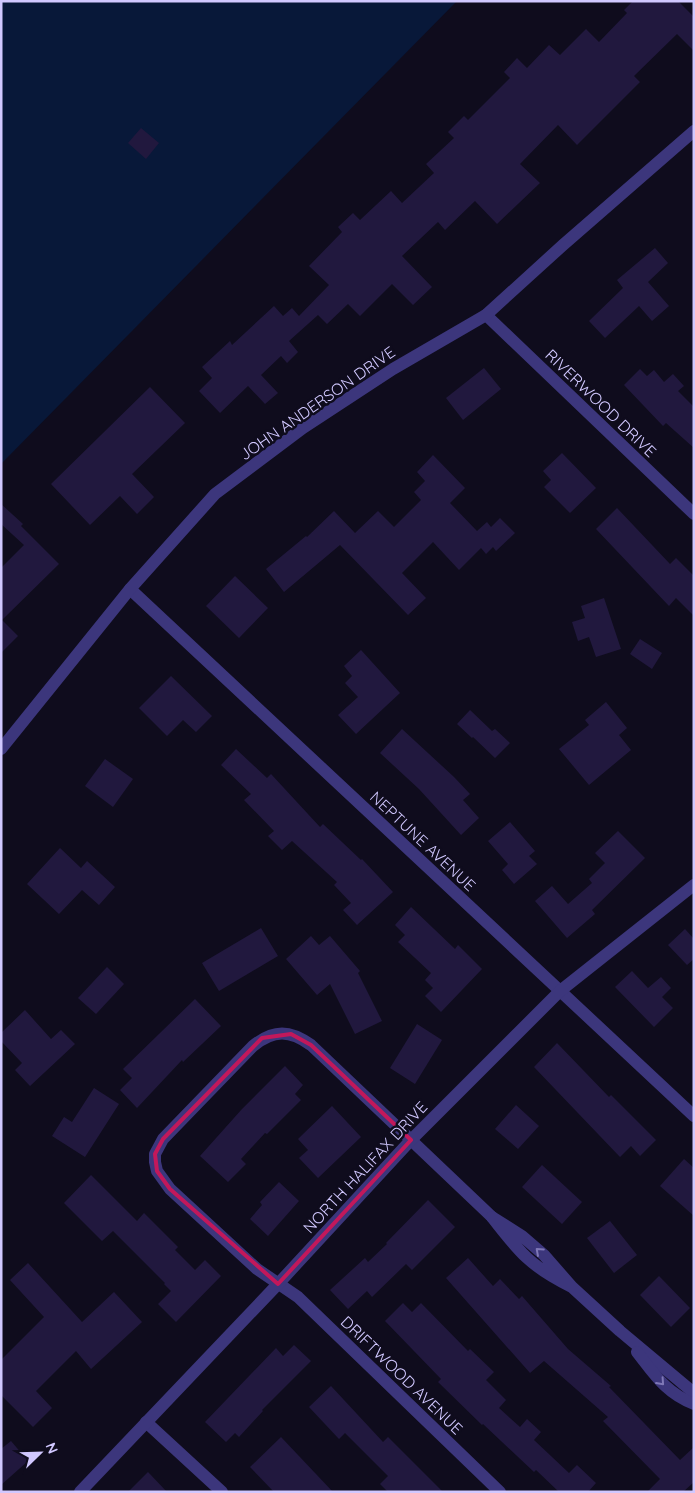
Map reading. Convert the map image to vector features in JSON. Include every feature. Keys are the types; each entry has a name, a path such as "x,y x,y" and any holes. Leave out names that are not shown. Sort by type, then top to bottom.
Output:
{"street":[{"name":"JOHN ANDERSON DRIVE","path":"1,749 130,589 215,494 311,423 393,369 486,315 694,131"},
{"name":"RIVERWOOD DRIVE","path":"486,315 694,514"},
{"name":"NEPTUNE AVENUE","path":"130,589 694,1116"},
{"name":"NORTH HALIFAX DRIVE","path":"80,1492 278,1284 411,1140 560,990 694,885"},
{"name":"DRIFTWOOD AVENUE","path":"500,1492 298,1297 257,1270 163,1180 157,1171 155,1154 163,1139 262,1038 281,1033 301,1038 311,1045 492,1217 522,1236 544,1255 572,1287 620,1330"},
{"path":"620,1330 694,1393"},
{"path":"620,1330 664,1386 682,1399 694,1404"},
{"path":"146,1422 222,1492"}],"highlighted area":[{"path":"291,1034 311,1045 411,1140 278,1284 170,1189 157,1171 155,1154 163,1139 262,1038"}],"water":[{"path":"1,1 457,1 1,464"}],"building":[{"path":"633,1 678,1 694,17 694,51 677,34 634,76 640,82 577,145 558,125 520,164 540,183 497,224 475,201 445,230 438,222 402,256 432,287 413,305 392,284 360,316 348,304 327,324 318,315 289,341 298,352 287,363 281,356 261,375 278,393 265,404 248,386 220,413 199,391 212,378 202,367 230,341 232,345 274,306 283,316 292,308 299,316 329,285 309,266 342,232 338,227 353,213 360,220 391,191 402,203 434,173 426,164 454,138 448,132 464,116 468,120 510,78 504,72 517,58 527,68 549,45 560,55 586,29 599,42 627,13 624,10"},
{"path":"141,128 159,143 146,159 128,143"},
{"path":"655,248 668,263 648,282 669,306 652,321 639,306 605,338 589,321 623,288 617,280"},
{"path":"484,368 501,389 463,420 446,398"},
{"path":"640,369 647,376 654,370 664,382 673,374 684,386 678,391 694,407 694,448 666,423 663,426 624,385"},
{"path":"150,387 185,423 132,474 154,497 137,514 120,496 90,525 51,484"},
{"path":"562,453 596,488 570,513 544,487 551,480 543,471"},
{"path":"433,455 465,488 450,503 477,531 487,522 491,527 500,518 515,533 496,551 493,547 486,554 481,548 459,570 433,542 402,573 426,598 408,615 340,545 284,592 266,569 307,537 334,511 355,533 378,511 394,527 421,500 414,492 425,481 417,472"},
{"path":"1,504 23,524 21,526 59,564 2,620 18,636 1,653 1,568 24,545 1,524"},
{"path":"617,508 670,564 676,558 694,576 694,616 676,598 669,606 596,529"},
{"path":"235,576 268,608 239,638 206,606"},
{"path":"604,598 621,649 596,657 589,637 578,641 572,622 585,618 581,606"},
{"path":"640,639 662,653 652,669 630,654"},
{"path":"361,650 400,693 356,734 338,715 358,697 345,683 352,676 344,666"},
{"path":"171,676 212,716 196,732 183,720 167,736 139,708"},
{"path":"606,702 627,728 619,735 631,750 589,785 559,749 589,725 585,720"},
{"path":"470,710 492,731 495,729 510,743 495,758 457,724"},
{"path":"402,729 470,794 463,800 479,818 461,835 419,789 380,753"},
{"path":"236,749 267,778 271,774 320,827 323,824 362,859 393,892 357,925 343,910 351,903 334,885 337,882 292,841 282,850 268,836 274,831 244,800 251,794 221,765"},
{"path":"105,759 133,779 113,807 85,786"},
{"path":"510,822 535,851 529,856 537,864 514,884 502,870 508,864 488,841"},
{"path":"618,831 645,858 592,910 595,914 567,938 535,901 552,886 568,904 592,883 589,879 605,863 595,853"},
{"path":"60,848 81,868 87,861 115,887 99,905 82,890 59,914 27,884"},
{"path":"411,907 455,949 458,945 482,969 441,1012 425,996 433,988 425,980 431,973 398,942 405,935 395,925"},
{"path":"261,928 278,956 219,991 202,963"},
{"path":"685,929 694,939 694,959 687,965 668,945"},
{"path":"311,936 319,945 330,936 360,971 358,973 382,1021 355,1034 330,984 317,995 286,959"},
{"path":"107,967 124,984 96,1014 78,998"},
{"path":"632,971 648,988 661,977 671,988 662,997 673,1008 654,1027 615,987"},
{"path":"195,999 221,1026 183,1062 182,1060 137,1108 120,1090 132,1078 123,1069"},
{"path":"25,1010 51,1039 61,1030 75,1044 30,1086 15,1070 22,1063 1,1041 1,1033"},
{"path":"417,1024 442,1040 415,1084 390,1068"},
{"path":"557,1043 609,1097 611,1095 656,1140 640,1156 631,1146 620,1157 534,1067"},
{"path":"285,1066 303,1085 295,1094 301,1100 267,1134 265,1133 241,1159 246,1164 228,1182 200,1156 242,1109"},
{"path":"94,1088 119,1104 85,1157 52,1136 64,1117 72,1122"},
{"path":"516,1105 539,1126 518,1149 495,1129"},
{"path":"332,1106 361,1137 318,1178 299,1158 308,1150 298,1139"},
{"path":"684,1159 694,1168 694,1216 660,1186"},
{"path":"542,1165 582,1202 562,1224 522,1187"},
{"path":"91,1175 137,1221 144,1213 178,1247 175,1250 195,1270 205,1260 221,1276 176,1322 158,1304 171,1291 165,1283 113,1231 102,1241 64,1203"},
{"path":"279,1182 299,1201 268,1236 250,1219 262,1205 260,1202"},
{"path":"428,1200 455,1227 412,1270 406,1264 372,1297 367,1291 348,1309 330,1290 365,1258 368,1262"},
{"path":"610,1221 637,1255 614,1273 587,1238"},
{"path":"468,1258 493,1286 500,1279 519,1299 522,1296 568,1349 611,1386 609,1387 680,1460 694,1447 694,1482 683,1492 647,1492 660,1479 603,1421 608,1417 544,1361 530,1373 446,1278"},
{"path":"28,1263 82,1322 114,1292 142,1322 91,1369 76,1351 36,1391 52,1408 33,1427 1,1395 1,1360 44,1317 10,1280"},
{"path":"659,1276 690,1308 671,1327 640,1295"},
{"path":"403,1303 412,1312 421,1303 468,1351 470,1349 494,1372 486,1380 506,1400 499,1408 520,1427 527,1419 541,1432 534,1440 569,1473 577,1465 596,1483 588,1492 559,1492 482,1425 438,1382 441,1379 385,1321"},
{"path":"294,1345 311,1361 262,1410 239,1437 235,1433 226,1442 205,1422 276,1348 283,1356"},
{"path":"331,1386 383,1442 388,1437 443,1492 388,1492 380,1484 388,1476 345,1433 339,1439 309,1407"},
{"path":"281,1437 333,1492 274,1492 250,1467"},
{"path":"11,1441 28,1461 1,1485 1,1449"},
{"path":"148,1472 167,1492 128,1492"}]}
